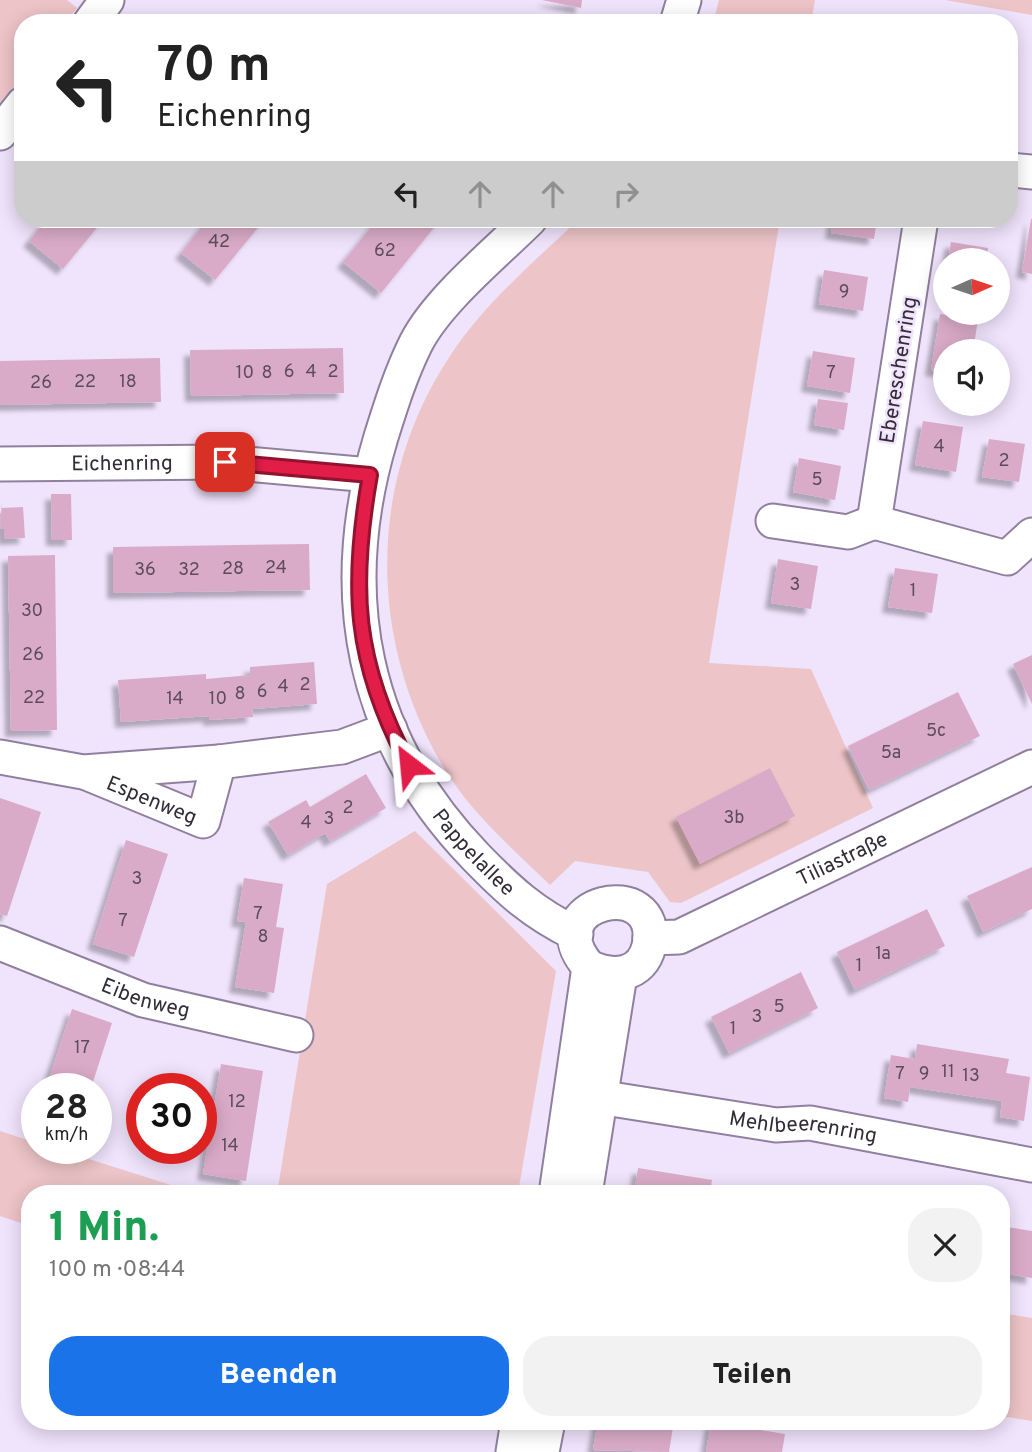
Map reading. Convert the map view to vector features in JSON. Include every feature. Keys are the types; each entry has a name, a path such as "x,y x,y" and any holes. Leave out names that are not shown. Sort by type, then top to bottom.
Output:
{"street":[{"path":"0,132 14,115"},
{"name":"Pappelallee","path":"521,228 429,321 396,389 370,475 359,535 358,600 366,655 390,729 438,813 462,842 517,898 542,918 576,933"},
{"name":"Ebereschenring","path":"874,522 920,228"},
{"name":"Eichenring","path":"0,464 225,462 370,475"},
{"path":"772,521 848,533 874,522 1007,558 1032,535"},
{"name":"Espenweg","path":"83,772 219,762 342,747 390,729"},
{"name":"Espenweg","path":"0,757 83,772 203,821 219,762"},
{"name":"Tiliastraße","path":"650,938 680,937 1032,768"},
{"path":"615,901 629,904 640,912 648,924 650,938 642,962 605,971 581,957 576,933 580,920 589,909 601,903 615,901"},
{"name":"Eibenweg","path":"0,943 144,1000 296,1035"},
{"path":"585,1185 587,1095 605,971"},
{"path":"559,1185 587,1095"},
{"name":"Mehlbeerenring","path":"587,1095 776,1125 810,1123 1032,1164"},
{"path":"513,1452 517,1430"},
{"path":"542,1452 546,1430"}],"shaded area":[{"path":"0,0 67,0 77,8 72,14 14,14 14,88 0,106"},
{"path":"719,0 815,0 813,14 715,14"},
{"path":"945,0 1032,0 1032,15"},
{"path":"570,228 779,228 709,663 811,669 873,808 681,903 670,902 648,872 575,861 550,885 479,815 444,768 419,718 401,666 390,613 387,559 392,506 404,453 424,402 452,353 480,316"},
{"path":"415,831 556,971 519,1185 278,1185 327,884"},
{"path":"0,1131 21,1138 21,1164 104,1164 171,1185 21,1185 21,1223 0,1216"},
{"path":"1010,1314 1032,1318 1032,1421 1010,1417"}],"building":[{"path":"542,0 582,0 581,8"},
{"path":"1032,219 1032,274 1022,272"},
{"path":"40,228 97,228 63,269 29,241"},
{"path":"201,228 258,228 215,280 181,253"},
{"path":"371,228 434,228 381,293 343,262"},
{"path":"832,228 876,228 874,239 831,233"},
{"path":"951,242 988,248 950,248"},
{"path":"824,270 868,277 863,311 819,304"},
{"path":"938,326 977,326 975,339 936,339"},
{"path":"343,348 344,393 191,396 190,350"},
{"path":"813,351 855,358 850,393 807,386"},
{"path":"160,358 161,402 0,405 0,361"},
{"path":"818,399 848,403 844,430 814,425"},
{"path":"923,421 963,427 956,472 915,465"},
{"path":"989,439 1025,444 1019,482 982,477"},
{"path":"799,458 841,466 835,500 793,492"},
{"path":"51,494 71,494 72,540 52,540"},
{"path":"2,502 2,508 23,507 25,538 4,539 4,529 0,529"},
{"path":"309,544 310,590 113,593 113,547"},
{"path":"55,555 57,730 11,731 8,556"},
{"path":"778,559 818,566 811,609 771,603"},
{"path":"895,568 938,574 932,613 888,607"},
{"path":"1032,655 1032,704 1013,664"},
{"path":"314,662 317,704 252,709 253,717 209,720 209,716 121,722 118,680 206,674 206,679 250,675 250,667"},
{"path":"958,692 980,736 869,790 848,746"},
{"path":"770,768 795,816 700,864 676,817"},
{"path":"366,774 386,808 330,841 325,833 288,855 268,822 306,800 310,807"},
{"path":"0,798 41,812 7,916 0,914"},
{"path":"126,840 168,854 134,957 93,944"},
{"path":"1032,867 1032,909 983,932 967,896"},
{"path":"244,878 283,884 276,927 284,928 274,993 235,987 246,922 237,921"},
{"path":"927,909 945,946 855,990 837,952"},
{"path":"801,972 818,1008 729,1053 711,1017"},
{"path":"72,1009 112,1023 96,1073 51,1073"},
{"path":"917,1044 1009,1059 1006,1073 1030,1077 1024,1121 1000,1117 1002,1101 910,1087 908,1102 884,1098 891,1055 915,1059"},
{"path":"221,1064 263,1071 246,1181 203,1174 205,1164 217,1164 217,1088"},
{"path":"638,1168 712,1180 711,1185 635,1185"},
{"path":"1010,1227 1032,1231 1032,1278 1010,1274"},
{"path":"596,1430 673,1430 669,1452 593,1450"},
{"path":"710,1430 760,1430 785,1434 782,1452 706,1452"}],"route":[{"path":"225,462 298,466 370,475 359,535 359,614 375,691 390,729 409,765"}]}
